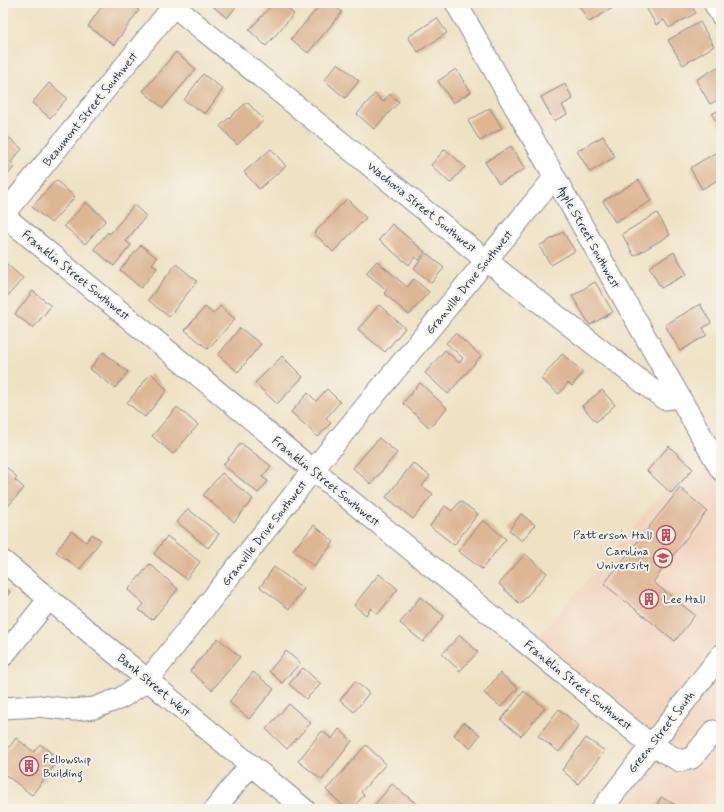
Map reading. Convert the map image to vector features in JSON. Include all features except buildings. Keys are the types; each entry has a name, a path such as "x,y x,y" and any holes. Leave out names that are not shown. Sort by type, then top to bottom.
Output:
{"street":[{"name":"Apple Street Southwest","path":"456,3 721,470"},
{"path":"714,3 721,15"},
{"name":"Beaumont Street Southwest","path":"3,215 173,4"},
{"name":"Wachovia Street Southwest","path":"173,4 487,261 664,399 679,397"},
{"name":"Granville Drive Southwest","path":"3,708 39,706 73,710 94,708 121,698 148,680 313,470 487,261 555,176"},
{"name":"Franklin Street Southwest","path":"3,215 313,470 652,745 680,761 692,758 719,729"},
{"name":"Bank Street West","path":"3,561 304,809"},
{"path":"3,656 49,599"},
{"name":"Green Street South","path":"602,809 720,659"},
{"path":"215,809 250,765"}],"shaded area":[{"name":"Carolina University","path":"706,443 721,470 721,809 602,809 651,745 530,646"}],"place":[{"name":"Patterson Hall","path":"666,535"},
{"name":"Carolina University","path":"663,558"},
{"name":"Lee Hall","path":"649,599"},
{"name":"Fellowship Building","path":"29,766"}]}
